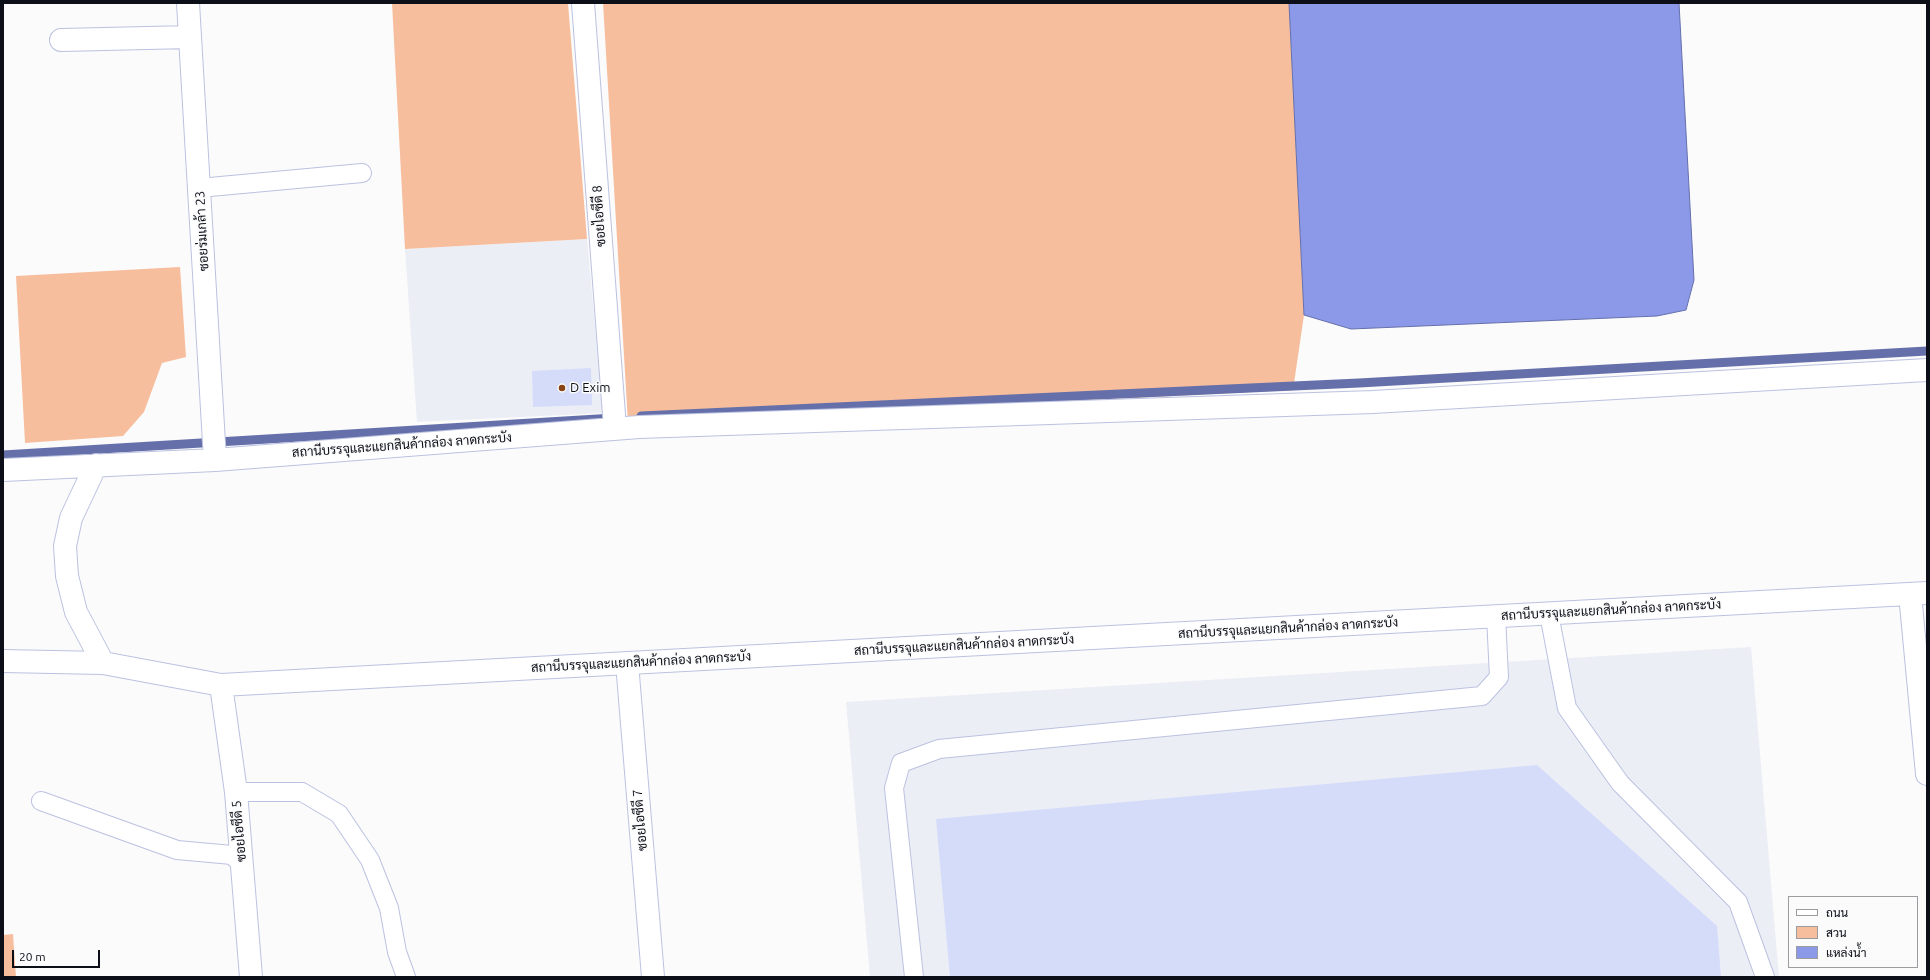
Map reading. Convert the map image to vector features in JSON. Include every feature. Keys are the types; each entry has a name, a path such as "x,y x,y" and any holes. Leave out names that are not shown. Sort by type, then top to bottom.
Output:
{"street":[{"name":"ซอยร่มเกล้า 23","path":"188,3 215,457"},
{"name":"ซอยไอซีดี 8","path":"583,3 615,420"},
{"path":"61,40 190,37"},
{"name":"สถานีบรรจุและแยกสินค้ากล่อง ลาดกระบัง","path":"3,470 215,457 615,420 1373,402 1927,370"},
{"path":"96,465 70,518 65,546 67,576 76,612 103,663"},
{"path":"1919,594 1927,774"},
{"name":"สถานีบรรจุและแยกสินค้ากล่อง ลาดกระบัง","path":"3,661 103,663 221,685 1919,594"},
{"name":"ซอยไอซีดี 7","path":"627,663 653,977"},
{"name":"ซอยไอซีดี 5","path":"221,685 236,792 251,977"}],"lane":[{"path":"199,188 362,173"},
{"path":"1549,614 1567,708 1620,783 1738,902 1765,977"},
{"path":"914,977 894,788 901,763 939,749 1482,696 1499,677 1496,616"},
{"path":"236,792 302,792 339,814 370,860 389,908 397,952 406,977"},
{"path":"41,800 178,850 232,855 242,865"}],"shaded area":[{"path":"587,239 603,413 417,422 405,249"},
{"path":"1751,647 1779,977 870,977 846,702"}],"green space":[{"path":"392,3 568,3 587,239 405,249"},
{"path":"603,3 1289,3 1304,315 1293,390 628,423"},
{"path":"180,267 186,357 162,363 144,412 123,436 25,443 16,276"},
{"path":"13,934 16,977 3,977 3,935"}],"water":[{"path":"1289,3 1679,3 1694,280 1686,310 1657,316 1351,329 1304,315"}],"building":[{"name":"D Exim","path":"591,368 592,405 533,407 532,371"},
{"path":"1537,765 1717,926 1721,977 950,977 936,819"}],"waterway":[{"path":"641,416 1359,383 1927,351"},
{"path":"3,455 614,418"}],"place":[{"name":"D Exim","path":"562,388"}]}
